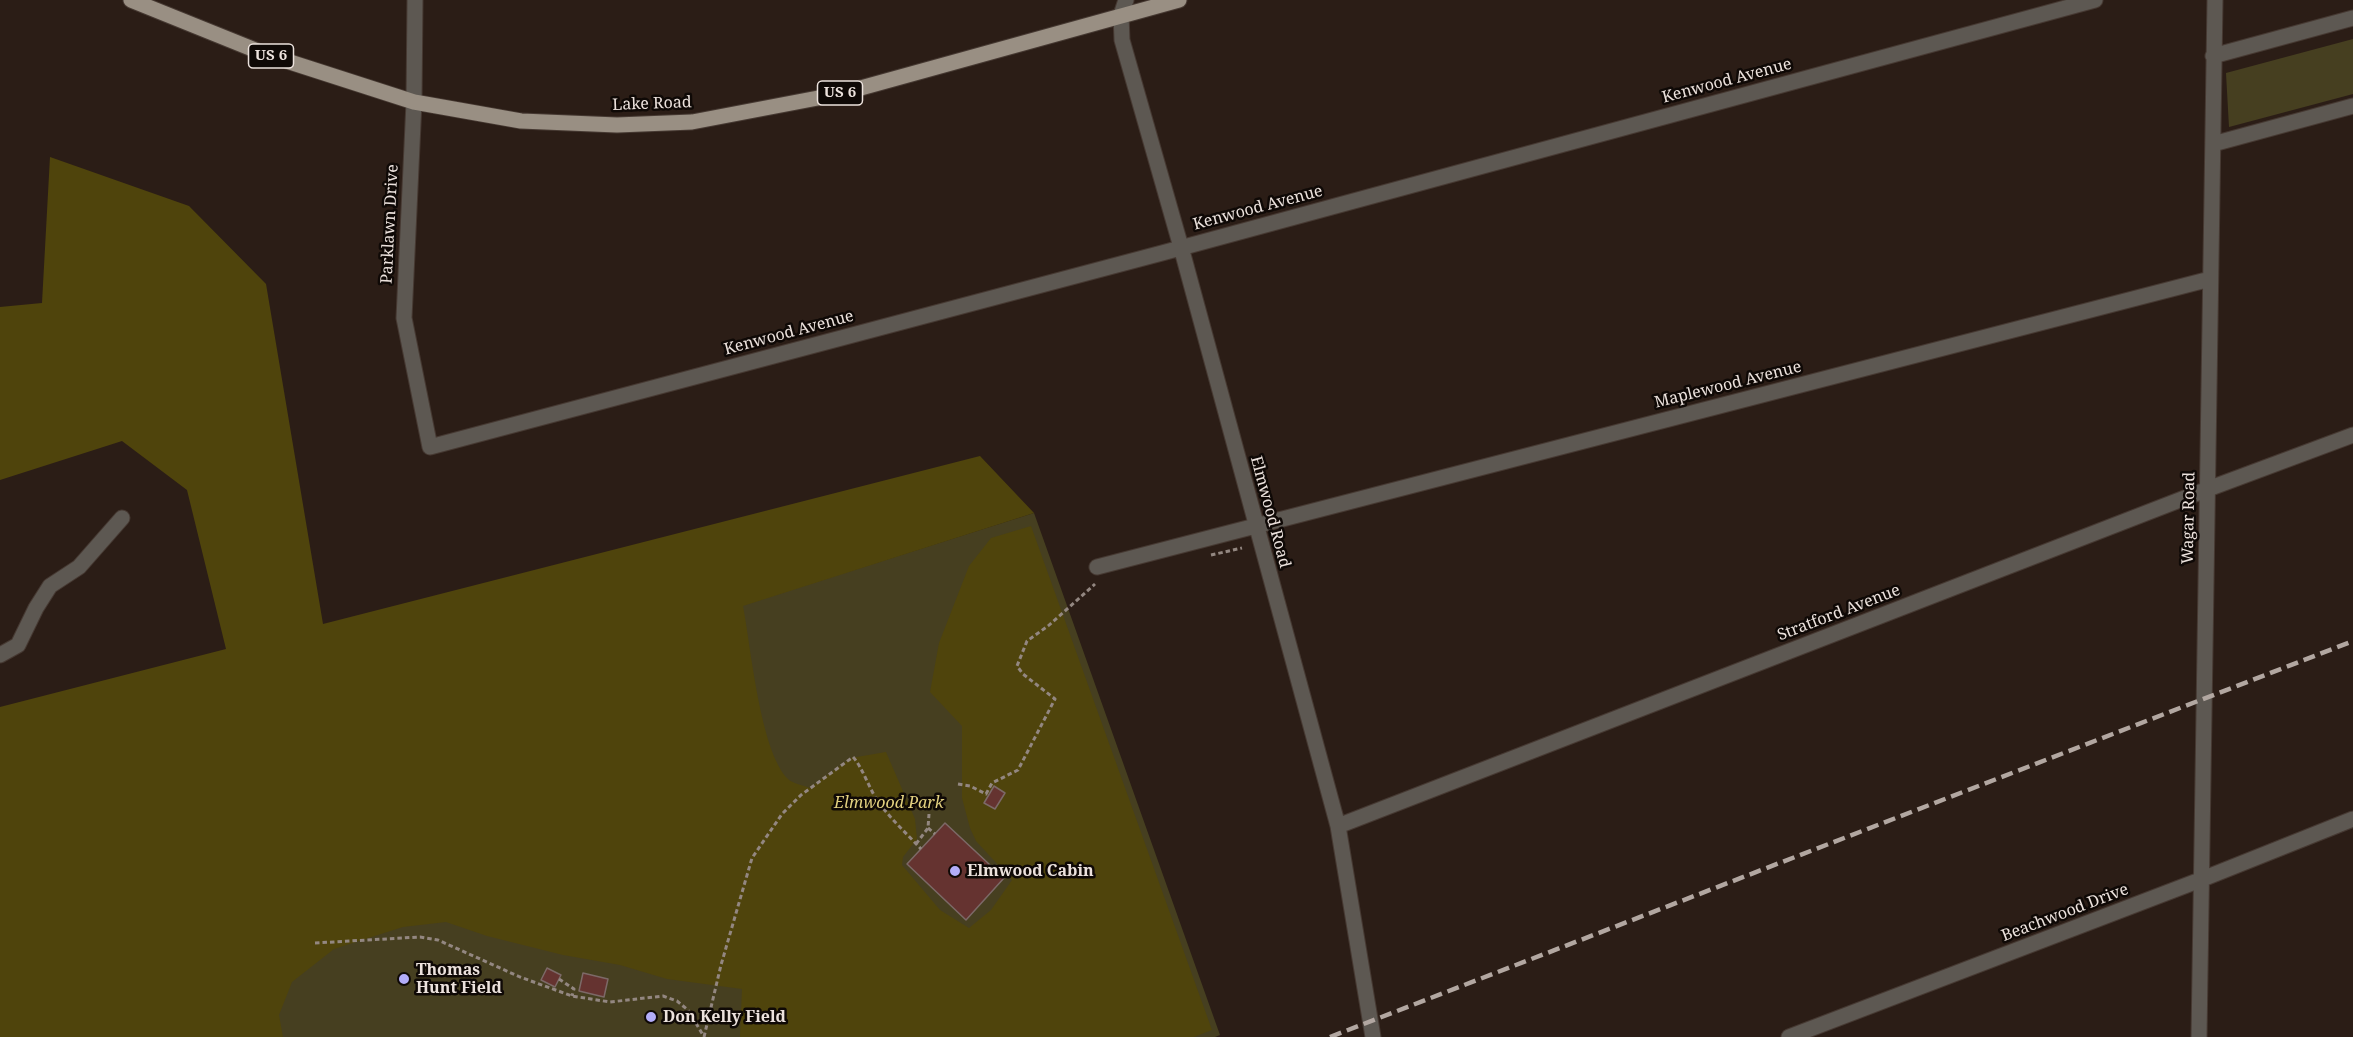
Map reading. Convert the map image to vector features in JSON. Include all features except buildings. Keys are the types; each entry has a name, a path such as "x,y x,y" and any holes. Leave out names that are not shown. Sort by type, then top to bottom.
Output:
{"main road":[{"name":"Lake Road","path":"131,0 265,54 414,102 520,121 617,125 692,122 839,94 1179,0"}],"street":[{"name":"Parklawn Drive","path":"415,0 414,102 404,318 430,447"},
{"name":"Elmwood Road","path":"1126,0 1121,15 1122,40 1181,247 1338,826 1373,1037"},
{"name":"Kenwood Avenue","path":"430,447 2095,0"},
{"name":"Wagar Road","path":"2199,1037 2215,0"},
{"path":"2213,56 2353,18"},
{"path":"2213,144 2353,106"},
{"name":"Maplewood Avenue","path":"1098,574 1255,525 2210,279"},
{"name":"Stratford Avenue","path":"1338,826 2353,435"},
{"path":"0,655 18,645 36,608 50,586 79,567 122,518"},
{"name":"Beachwood Drive","path":"1790,1037 2353,819"}],"path":[{"path":"1208,555 1243,548"},
{"path":"958,784 970,786 986,794 992,783 1018,770 1055,699 1023,674 1017,666 1021,653 1027,641 1048,626 1098,574"},
{"path":"704,1037 721,965 752,858 782,814 801,795 853,757 880,804 921,849"},
{"path":"916,844 928,828 929,814"},
{"path":"928,828 935,834"},
{"path":"315,943 420,937 438,940 520,977 573,996 610,1002 663,996 677,1001 688,1010 704,1037"},
{"path":"559,979 574,989 573,996"}],"green space":[{"path":"2353,39 2353,94 2229,127 2226,73"},
{"path":"50,157 189,206 266,284 323,624 980,456 1034,513 743,606 758,697 770,746 778,765 788,779 810,788 851,758 886,752 915,819 917,839 903,857 902,865 940,910 969,928 991,910 1012,880 976,841 970,828 962,798 962,726 930,692 939,643 969,566 991,538 1031,526 1212,1030 1194,1037 740,1037 742,989 667,979 620,965 563,955 487,936 446,922 403,927 334,949 292,982 279,1015 283,1037 0,1037 0,707 226,649 187,490 122,441 0,480 0,307 42,303"},
{"name":"Elmwood Park","path":"1034,513 1220,1035 1215,1037 213,1037 743,605"}],"railway":[{"path":"1330,1037 2353,641"}],"place":[{"name":"Elmwood Cabin","path":"955,871"},
{"name":"Thomas Hunt Field","path":"404,979"},
{"name":"Don Kelly Field","path":"651,1017"}]}
